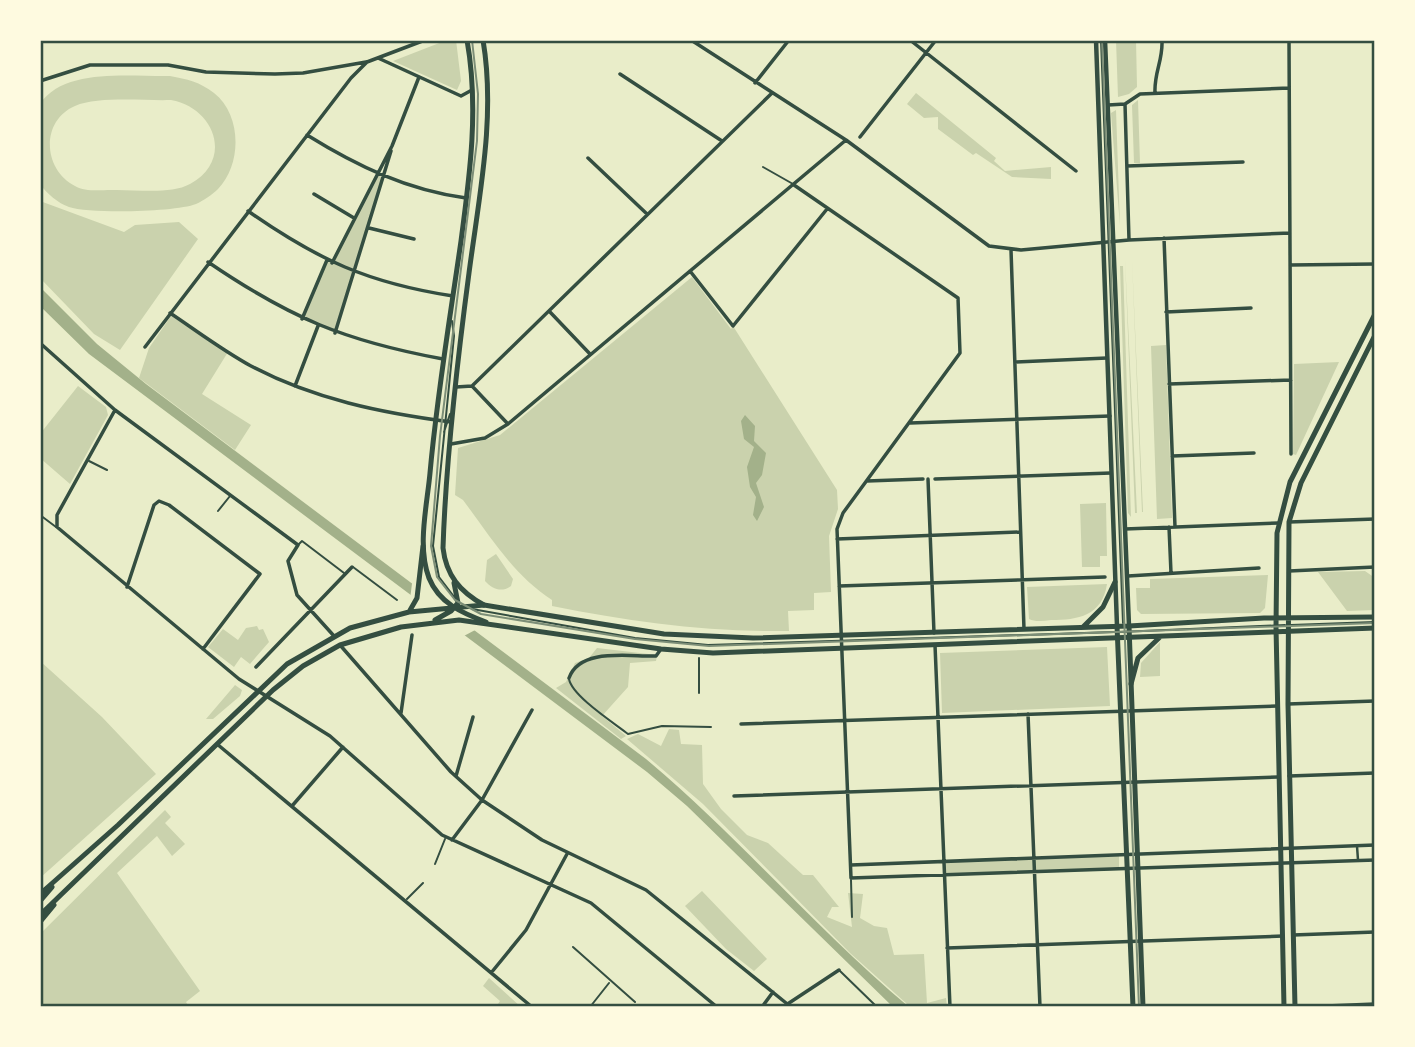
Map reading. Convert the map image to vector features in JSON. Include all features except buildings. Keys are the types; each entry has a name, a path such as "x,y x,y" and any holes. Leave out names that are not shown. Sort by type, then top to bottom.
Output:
{"main road":[{"path":"409,612 417,598 435,420 467,198 472,138 472,88 467,40"},
{"path":"429,622 454,607 458,601 454,583 446,567 443,548 451,444 448,421 454,403 487,129 489,97 483,40"},
{"path":"1284,1007 1276,625 1279,523 1290,482 1375,314"},
{"path":"1295,1007 1287,625 1289,522 1301,483 1375,335"},
{"path":"424,546 430,579 440,596 454,607 486,622"},
{"path":"1082,628 1104,607 1115,582"},
{"path":"454,583 484,605"},
{"path":"40,901 56,882 258,690 297,657 334,636 367,622 409,612 484,605 664,634 935,645 1123,631 1276,625 1375,628"},
{"path":"40,915 268,695 303,666 340,645 374,633 429,622 460,620 699,655 934,633 1082,628 1164,636 1375,619"},
{"path":"1123,631 1131,684 1143,1007"},
{"path":"1123,631 1121,709 1133,1007"},
{"path":"1131,684 1138,657 1155,640 1164,636"},
{"path":"40,894 56,882"},
{"path":"40,922 70,887"}],"street":[{"path":"40,81 90,65 168,65 206,72 315,72 367,62 425,40"},
{"path":"691,40 846,140 976,239 995,248 1011,250 1129,240 1290,233"},
{"path":"755,83 789,40"},
{"path":"910,40 1076,171"},
{"path":"860,137 936,40"},
{"path":"1101,40 1116,242 1128,576 1123,631"},
{"path":"1101,40 1115,582 1123,631"},
{"path":"1155,93 1154,73 1163,58 1162,40"},
{"path":"1289,40 1292,454"},
{"path":"378,58 461,96 470,93 472,88"},
{"path":"145,347 247,211 367,62"},
{"path":"620,74 722,141"},
{"path":"335,333 385,177 392,146 419,77"},
{"path":"1108,106 1125,104 1136,95 1155,93 1289,88"},
{"path":"456,387 472,386 772,94"},
{"path":"1125,104 1129,240"},
{"path":"307,135 347,160 385,177 442,195 467,198"},
{"path":"451,444 485,438 508,424 846,140"},
{"path":"332,263 392,146"},
{"path":"588,158 647,214"},
{"path":"1127,166 1243,162"},
{"path":"794,185 958,299 960,353 843,513 837,539 851,878 1375,860"},
{"path":"314,194 355,218"},
{"path":"690,271 733,326 827,209"},
{"path":"247,211 293,243 354,273 418,291 453,296"},
{"path":"369,228 414,239"},
{"path":"1164,239 1175,527"},
{"path":"1011,250 1024,629"},
{"path":"302,319 327,260"},
{"path":"208,262 256,295 318,326 389,349 443,359"},
{"path":"1290,265 1375,264"},
{"path":"1166,312 1251,308"},
{"path":"550,312 590,354"},
{"path":"170,313 228,352 295,386 378,411 448,421"},
{"path":"295,386 318,326"},
{"path":"40,343 115,410 298,545 288,564 295,592 334,636"},
{"path":"1015,362 1109,358"},
{"path":"1169,384 1291,380"},
{"path":"472,386 508,424"},
{"path":"115,410 57,515 57,527 242,682 310,721 343,747 446,837 591,903 717,1007"},
{"path":"910,423 1111,416"},
{"path":"1172,456 1254,453"},
{"path":"935,479 1114,473"},
{"path":"867,481 925,479 931,536 934,633"},
{"path":"127,587 157,502 169,505 260,574 203,649"},
{"path":"1289,522 1375,519"},
{"path":"1125,529 1279,523"},
{"path":"1169,527 1171,573"},
{"path":"837,539 1020,532"},
{"path":"256,667 352,567"},
{"path":"1287,571 1375,567"},
{"path":"1128,576 1259,568"},
{"path":"839,586 1105,577"},
{"path":"401,714 412,635"},
{"path":"340,645 456,776 482,800 567,853 646,890 787,1006 839,970"},
{"path":"935,645 950,1007"},
{"path":"569,678 577,665 598,658 656,656 661,649"},
{"path":"1288,704 1375,701"},
{"path":"741,724 938,719 1121,709 1132,712 1277,706"},
{"path":"452,840 482,800 532,710"},
{"path":"1028,714 1041,1007"},
{"path":"456,776 473,717"},
{"path":"217,744 532,1007"},
{"path":"292,806 343,747"},
{"path":"1289,776 1375,773"},
{"path":"734,796 1279,777"},
{"path":"851,865 1375,845"},
{"path":"1357,846 1358,861"},
{"path":"491,973 526,930 567,853"},
{"path":"1293,935 1375,932"},
{"path":"947,948 1283,936"},
{"path":"762,1007 773,992"},
{"path":"1302,1007 1375,1004"}],"lane":[{"path":"763,167 794,185"},
{"path":"451,313 454,336 448,421 442,436 433,552 439,577 465,606 487,614 687,644 842,642 1123,631 1106,242"},
{"path":"88,460 107,470"},
{"path":"218,511 230,495"},
{"path":"40,515 57,527"},
{"path":"298,545 302,541 345,574"},
{"path":"352,567 397,600"},
{"path":"699,655 699,693"},
{"path":"569,678 570,686 628,734 662,726 711,727"},
{"path":"435,864 446,837"},
{"path":"851,878 852,917"},
{"path":"405,900 424,883"},
{"path":"573,947 635,1002"},
{"path":"839,970 877,1007"},
{"path":"590,1007 610,982"}],"shaded area":[{"path":"447,40 456,40 461,81 457,90 393,61"},
{"path":"1116,40 1136,40 1137,87 1129,94 1118,97"},
{"path":"100,76 170,76 204,86 223,102 230,114 236,140 235,153 226,179 218,189 202,201 186,207 133,211 95,211 69,207 49,195 40,184 40,104 51,92 65,84","holes":["122,100 171,100 199,113 208,124 214,136 215,149 212,162 204,174 190,184 162,190 88,190 64,179 52,158 51,134 64,113 75,106 96,101"]},
{"path":"916,93 996,158 994,161 1005,171 1051,167 1051,179 1012,177 976,153 973,155 938,129 938,117 924,118 907,104"},
{"path":"1138,100 1140,163 1134,163 1132,105"},
{"path":"1116,110 1120,226 1111,113"},
{"path":"376,174 384,178 335,333 302,319 327,260 332,263"},
{"path":"40,201 124,232 135,225 179,222 198,239 120,350 94,334 40,278"},
{"path":"1125,259 1137,513 1135,513"},
{"path":"1132,259 1143,512 1142,512"},
{"path":"1120,266 1123,266 1131,517 1128,513"},
{"path":"692,277 731,329 733,326 837,490 838,509 829,536 831,592 814,593 814,610 788,611 789,631 670,625 552,606 552,600 514,567 463,500 455,495 458,448 500,435"},
{"path":"40,287 97,344 146,384 646,759 713,819 842,946 909,1007 893,1007 687,806 647,772 89,354 40,306"},
{"path":"171,316 228,352 202,394 251,425 235,450 139,378 149,348"},
{"path":"1166,345 1172,518 1157,519 1151,346"},
{"path":"1339,362 1296,455 1293,454 1294,364"},
{"path":"78,386 106,407 108,415 70,484 40,458 40,434"},
{"path":"745,415 755,426 754,441 766,453 762,475 756,483 764,507 757,521 753,515 756,497 750,487 747,467 754,447 744,439 741,421"},
{"path":"1106,503 1107,556 1100,556 1100,567 1082,567 1080,504"},
{"path":"496,554 513,579 511,586 501,590 485,581 487,560"},
{"path":"1365,571 1375,578 1375,610 1347,611 1318,572"},
{"path":"1268,575 1265,608 1260,613 1141,614 1137,610 1136,588 1150,588 1150,579"},
{"path":"1107,584 1100,603 1087,614 1061,620 1029,619 1027,587"},
{"path":"257,626 259,630 263,629 269,642 250,664 241,657 234,667 208,647 223,629 238,640 246,628"},
{"path":"1160,642 1160,676 1140,677 1141,663"},
{"path":"1107,647 1110,706 942,713 940,653"},
{"path":"597,648 657,655 656,661 630,663 628,687 602,716 626,736 621,739 556,688 566,682 575,663 589,658"},
{"path":"40,661 102,717 156,774 40,878"},
{"path":"235,685 242,690 240,696 213,719 206,719"},
{"path":"669,729 679,730 681,744 702,745 703,784 721,809 747,835 768,843 803,875 813,875 839,907 832,907 827,917 852,927 848,893 863,894 860,918 874,926 887,928 894,955 924,954 927,1003 946,998 947,1007 907,1004 850,953 703,804 627,739 638,734 661,746"},
{"path":"165,810 171,817 165,823 185,844 172,856 157,836 117,873 200,991 186,1002 189,1007 40,1007 40,934"},
{"path":"1119,856 1119,870 944,876 944,862"},
{"path":"702,891 767,959 754,971 726,949 685,906"},
{"path":"489,978 521,1007 496,1007 500,1001 483,986"}],"pier":[{"path":"413,576 479,628 460,638 410,599"}],"tram line":[{"path":"472,40 478,94 477,141 440,436 431,546 437,577 455,600 481,614 635,639 709,646 1375,623"},
{"path":"1102,40 1139,1007"}]}
